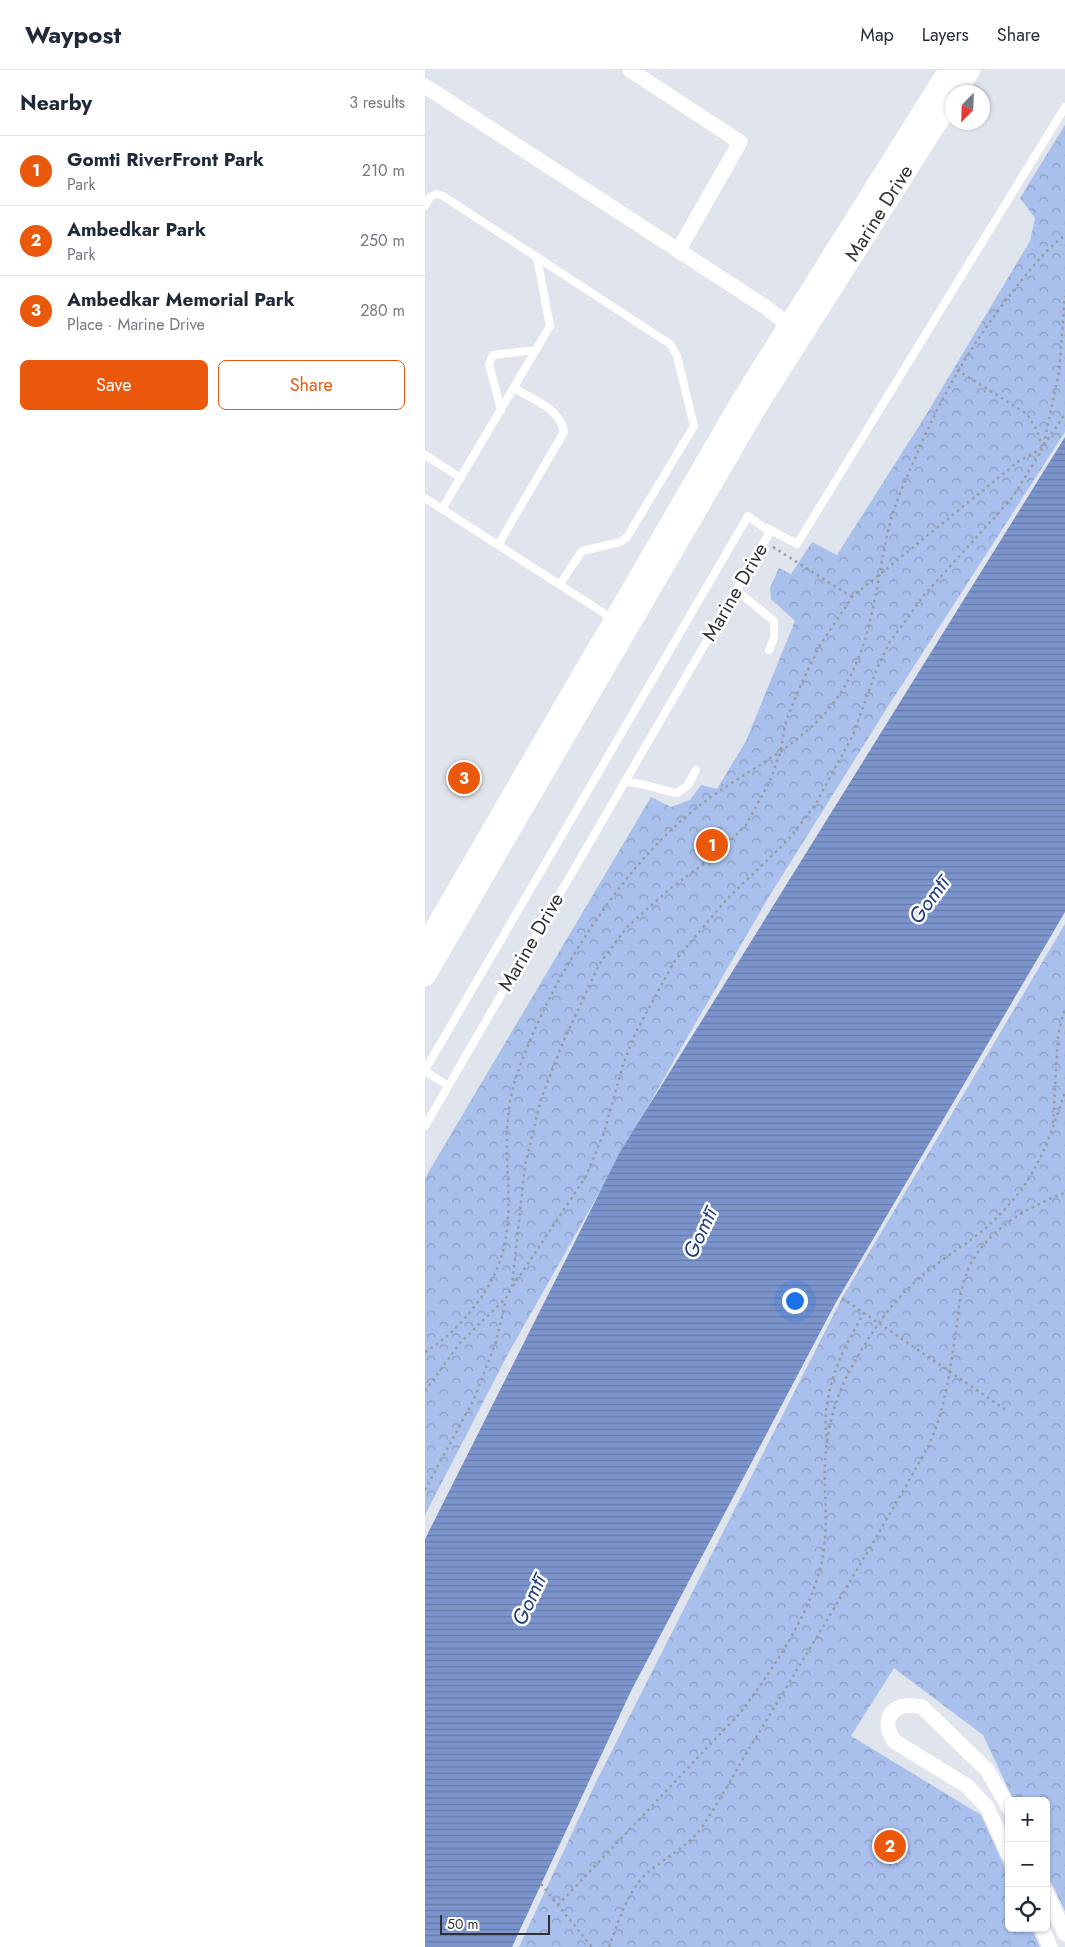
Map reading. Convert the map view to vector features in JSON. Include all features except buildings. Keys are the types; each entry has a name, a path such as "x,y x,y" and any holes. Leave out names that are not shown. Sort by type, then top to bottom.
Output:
{"street":[{"path":"630,70 740,142 678,251"},
{"name":"Marine Drive","path":"425,946 741,402 949,70"},
{"path":"960,85 970,70"},
{"path":"425,86 767,308 789,326"},
{"name":"Marine Drive","path":"425,976 754,411 945,110"},
{"path":"1005,1801 987,1770 922,1708 911,1704 894,1710 888,1718 888,1731 895,1741 967,1786 987,1807 1005,1846"},
{"path":"1050,1901 1065,1934"},
{"path":"1044,1932 1050,1947"}],"lane":[{"path":"759,523 797,544 1065,107"},
{"path":"425,206 430,198 436,194 443,196 670,344 677,356 694,426 627,537 620,542 582,552 560,584"},
{"path":"443,509 550,326 537,257"},
{"path":"501,410 489,364 493,355 536,350"},
{"path":"498,544 564,432 563,422 556,414 513,388"},
{"path":"425,455 461,478"},
{"path":"425,498 615,620"},
{"name":"Marine Drive","path":"425,1071 748,516 770,532 765,542 425,1126"},
{"path":"736,590 774,621 773,638 769,650"},
{"path":"624,782 638,782 660,790 677,793 688,785 696,770"},
{"path":"425,1071 448,1086"}],"path":[{"path":"425,1352 442,1342 461,1324 490,1287 499,1267 505,1247 509,1219 509,1117 514,1083 530,1042 569,960 634,869 694,810 760,763 779,753 817,723 838,697 858,662 870,624 879,574 896,506 921,443 957,370 1027,272 1065,235"},
{"path":"512,1287 525,1165 541,1099 563,1042 599,965 627,927 671,888 718,854 746,825 770,781 786,721 799,689 820,645 852,596 1019,461 1043,448 1059,372 1065,296"},
{"path":"957,370 1027,414 1037,430 1043,448"},
{"path":"425,1391 461,1343 506,1298 585,1178 604,1133 623,1065 636,1032 674,962 727,899 788,840 815,805 853,735 876,671 889,644 925,594 1012,498 1065,414"},
{"path":"765,542 852,596"},
{"path":"1053,1128 1058,1035 1065,1008"},
{"path":"558,1905 740,1713 764,1682 783,1650 813,1590 821,1565 825,1540 825,1462 827,1447 836,1404 847,1378 880,1324 915,1282 983,1231 1004,1210 1033,1172 1053,1128 1065,1092"},
{"path":"609,1947 627,1902 637,1885 645,1875 688,1843 701,1828 797,1672 929,1445 939,1421 960,1296 966,1275 974,1258 1002,1227 1022,1212 1065,1192"},
{"path":"425,1490 474,1399 497,1342 506,1298"},
{"path":"842,1298 1006,1410"},
{"path":"827,1447 825,1409 830,1387 839,1359 864,1313"},
{"path":"541,1884 592,1947"}],"green space":[{"path":"1065,125 1065,432 887,708 770,895 508,1354 425,1515 425,1178 651,797 671,807 690,800 701,785 717,789 746,741 795,621 771,599 770,588 779,568 791,574 812,542 837,555 926,415 1030,241 1035,218 1020,198"},
{"path":"1065,924 1065,1911 1050,1879 1050,1797 1012,1797 983,1735 894,1668 851,1736 981,1815 1005,1868 1005,1932 1033,1932 1040,1947 519,1947 595,1784 842,1298"}],"water":[{"name":"Gomtī","path":"1065,437 1065,912 835,1304 631,1691 512,1947 425,1947 425,1539 620,1152"}],"place":[{"name":"Ambedkar Memorial Park","path":"464,778"},
{"name":"Gomti RiverFront Park","path":"712,845"},
{"name":"Ambedkar Park","path":"890,1846"}]}
